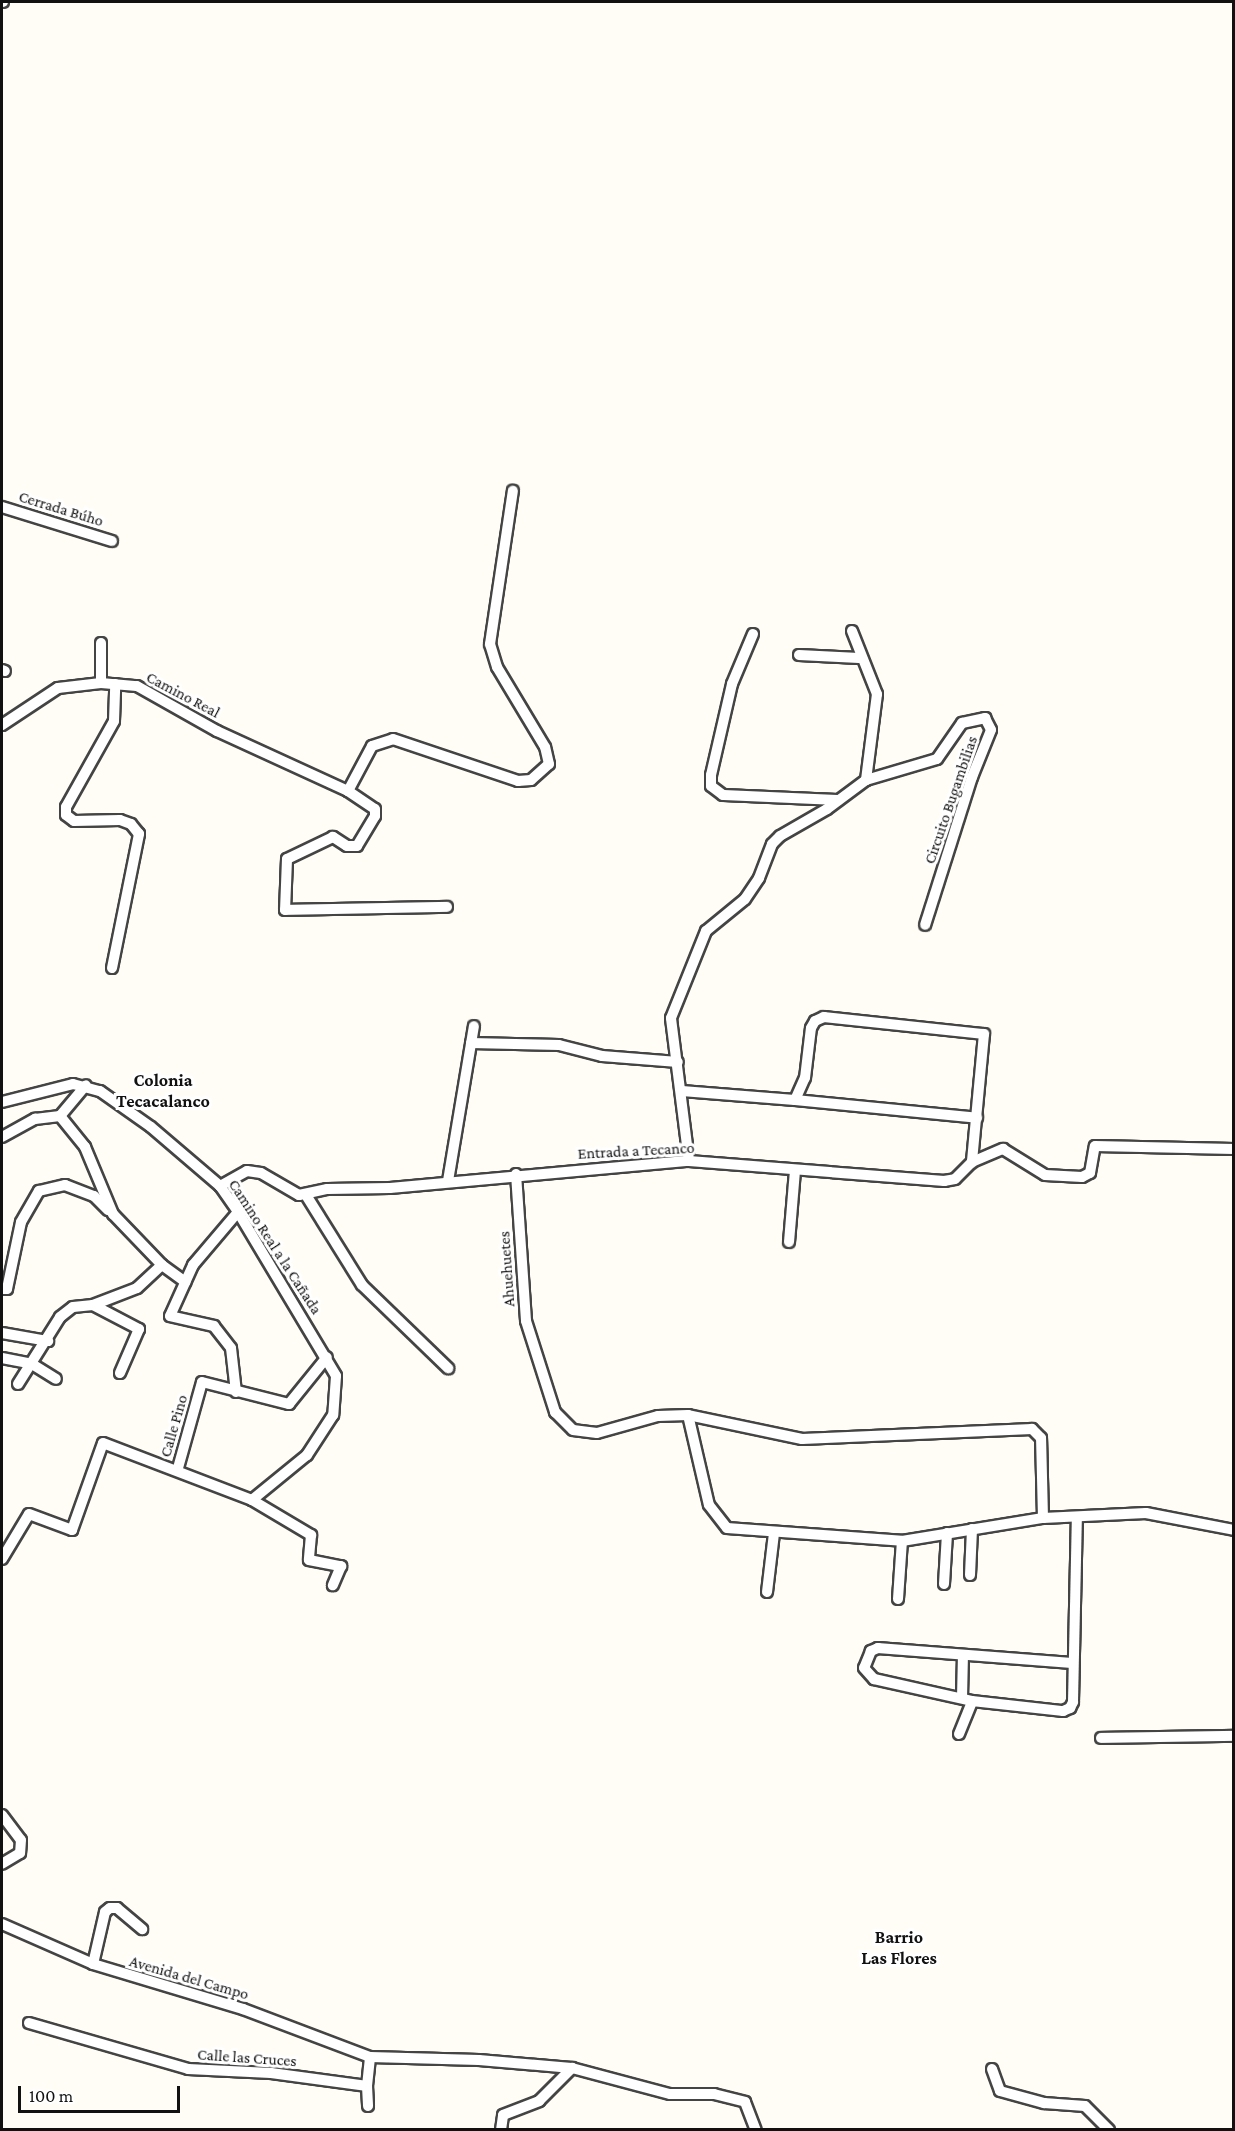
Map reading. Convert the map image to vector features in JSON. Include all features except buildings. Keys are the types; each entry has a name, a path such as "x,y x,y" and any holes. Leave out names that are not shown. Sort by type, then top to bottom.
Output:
{"street":[{"path":"348,791 372,746 393,739 518,781 531,780 549,764 549,756 498,668 490,644 513,492"},
{"name":"Cerrada Búho","path":"2,507 112,541"},
{"path":"852,631 859,658 877,694 866,780"},
{"path":"753,634 732,684 711,786 723,795 838,800"},
{"path":"101,643 101,683"},
{"path":"799,656 859,658"},
{"name":"Camino Real","path":"2,725 58,688 101,683 137,686 217,731 372,804 375,816 357,846 347,846 333,837 292,853 284,866 285,910 447,907"},
{"path":"112,968 139,834 131,824 120,820 74,821 66,815 66,807 114,721 115,684"},
{"name":"Circuito Bugambilias","path":"689,1161 671,1018 706,931 745,899 759,878 772,844 866,780 929,764 943,753 962,723 980,717 990,722 991,730 972,777 925,925"},
{"path":"795,1100 805,1078 815,1021 824,1017 908,1028 984,1034 972,1162"},
{"path":"448,1181 474,1026"},
{"path":"471,1043 559,1045 602,1056 678,1062"},
{"path":"2,1102 73,1084 86,1085"},
{"path":"2,1137 35,1119 60,1116 86,1085"},
{"name":"Camino Real a la Cañada","path":"86,1085 151,1127 220,1185 327,1357 336,1376 333,1415 307,1455 252,1500"},
{"path":"682,1091 977,1118"},
{"path":"60,1116 85,1147 113,1214"},
{"name":"Entrada a Tecanco","path":"306,1195 327,1189 689,1161 795,1171 944,1180 955,1179 972,1162 1003,1149 1045,1175 1082,1177 1090,1173 1095,1146 1233,1149"},
{"path":"220,1185 247,1171 261,1173 291,1194 306,1195 362,1286 448,1368"},
{"path":"789,1242 795,1171"},
{"name":"Ahuehuetes","path":"516,1174 526,1321 555,1412 573,1430 615,1431 658,1416 688,1414 802,1439 1032,1429 1041,1438 1043,1518"},
{"path":"2,1290 7,1289 21,1222 39,1191 65,1185 94,1196 162,1265 185,1282"},
{"path":"236,1392 231,1348 214,1326 170,1316 185,1282 213,1237 238,1212"},
{"path":"18,1384 48,1341 60,1317 73,1307 93,1305 137,1287 162,1265"},
{"path":"93,1305 139,1329 120,1373"},
{"path":"2,1333 48,1341"},
{"name":"Calle Pino","path":"327,1357 289,1404 202,1382 178,1468 252,1500 311,1535 309,1560 341,1566 333,1585"},
{"path":"2,1358 32,1364 56,1379"},
{"path":"688,1414 714,1516 728,1528 902,1541 1043,1518 1146,1513 1233,1530"},
{"path":"2,1559 28,1514 72,1530 103,1443 178,1468"},
{"path":"1072,1663 879,1648 871,1651 864,1668 873,1679 967,1700 1063,1711 1073,1702 1072,1663 1077,1518"},
{"path":"970,1575 972,1529"},
{"path":"767,1592 774,1533"},
{"path":"944,1584 947,1533"},
{"path":"898,1599 902,1541"},
{"path":"959,1734 967,1700 963,1655"},
{"path":"1101,1738 1233,1736"},
{"path":"2,1815 21,1840 20,1853 2,1864"},
{"path":"93,1964 105,1912 110,1908 117,1908 142,1929"},
{"name":"Avenida del Campo","path":"2,1924 93,1964 243,2009 370,2057 479,2060 572,2068 670,2094 714,2094 744,2102 756,2130"},
{"name":"Calle las Cruces","path":"29,2024 66,2031 188,2069 271,2073 367,2086"},
{"path":"368,2106 367,2086 370,2057"},
{"path":"501,2130 502,2115 539,2101 572,2068"},
{"path":"992,2069 1000,2091 1044,2103 1085,2106 1109,2130"}],"district":[{"name":"Colonia Tecacalanco","path":"163,1091"},
{"name":"Barrio Las Flores","path":"899,1948"}]}
